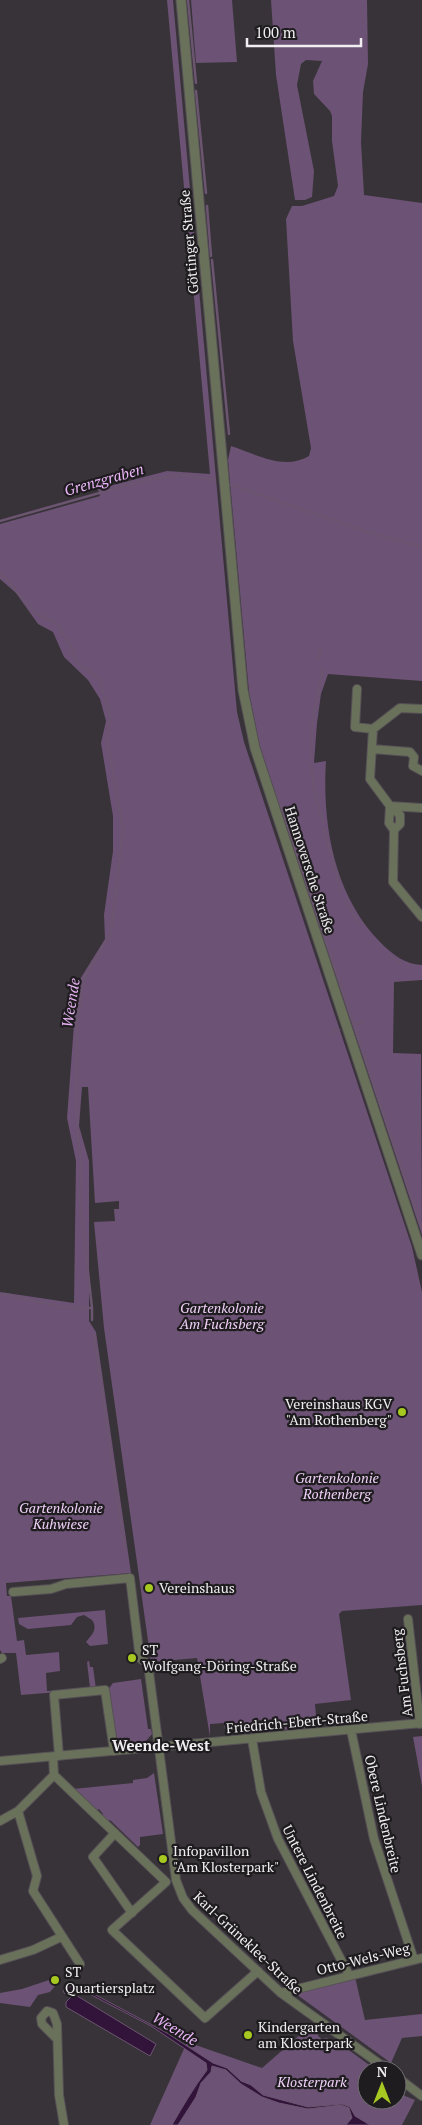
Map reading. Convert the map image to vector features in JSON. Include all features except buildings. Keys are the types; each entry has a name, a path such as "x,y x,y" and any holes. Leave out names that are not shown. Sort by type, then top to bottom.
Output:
{"street":[{"name":"Göttinger Straße","path":"181,0 225,482"},
{"name":"Hannoversche Straße","path":"225,482 243,690 255,748 422,1255"},
{"path":"357,690 354,727 374,729"},
{"path":"422,709 400,708 374,729 370,780 390,806 389,823 394,830 392,882 422,917"},
{"path":"372,749 410,752 414,757 413,766 422,771"},
{"path":"390,806 422,808"},
{"name":"Karl-Grüneklee-Straße","path":"13,1592 51,1589 66,1584 130,1578 139,1651 141,1659 148,1664 176,1880 183,1898 192,1910 281,1993 374,2060"},
{"name":"Am Fuchsberg","path":"408,1618 421,1724"},
{"path":"0,1821 18,1811 54,1775 56,1756 54,1695 105,1690 114,1751"},
{"name":"Friedrich-Ebert-Straße","path":"0,1761 421,1724"},
{"name":"Obere Lindenbreite","path":"351,1730 374,1840 418,1959"},
{"name":"Untere Lindenbreite","path":"252,1739 261,1792 278,1839 349,1975"},
{"path":"54,1775 166,1882"},
{"path":"18,1811 37,1876 33,1891 80,1964"},
{"path":"115,1833 93,1857 132,1913"},
{"path":"176,1880 166,1882 112,1930 205,2018 258,1971"},
{"path":"0,1960 25,1953 61,1936"},
{"name":"Otto-Wels-Weg","path":"281,1993 418,1959"},
{"path":"58,2039 41,2021 45,2012 51,2012 57,2020 58,2039 59,2095 64,2125"},
{"path":"407,2085 422,2096"}],"green space":[{"path":"167,0 173,0 237,712 244,742 412,1247 422,1292 422,1605 342,1611 339,1614 351,1700 315,1704 317,1727 282,1730 282,1725 277,1725 277,1719 259,1720 259,1732 242,1734 241,1728 225,1729 224,1723 210,1724 210,1737 197,1658 151,1662 104,1328 94,1222 115,1221 114,1209 119,1209 119,1201 95,1203 88,1087 82,1087 79,1126 89,1161 89,1321 96,1332 131,1573 6,1583 7,1596 11,1596 17,1641 24,1640 26,1655 59,1652 60,1671 46,1673 47,1691 90,1688 87,1662 89,1661 90,1667 93,1667 96,1689 21,1695 16,1653 2,1653 0,1650 0,1292 74,1303 76,1161 67,1118 77,984 105,939 104,915 113,851 113,816 101,743 106,721 100,699 88,680 64,657 53,632 38,624 16,593 0,579 0,524 100,496 98,489 167,471 210,474"},
{"path":"191,0 232,0 237,62 196,63"},
{"path":"271,0 367,0 368,64 363,92 361,142 364,195 422,203 422,681 328,674 321,694 314,763 326,761 326,810 329,834 334,858 352,903 364,923 389,951 410,963 422,965 422,980 394,982 393,1053 421,1054 422,1235 260,747 249,692 228,460 231,446 280,462 290,462 309,456 311,448 293,341 286,219 292,206 302,206 334,196 338,186 332,141 332,116 330,111 314,94 313,81 322,61 306,60 301,64 297,85 314,171 312,197 305,200 295,200 276,75"},
{"path":"105,1610 108,1644 90,1646 86,1642 95,1627 92,1620 84,1615 77,1617 71,1625 28,1629 19,1624 18,1618"},
{"path":"141,1679 148,1729 151,1729 152,1734 145,1742 130,1743 130,1738 125,1738 125,1741 121,1742 121,1744 114,1745 107,1691 113,1683"},
{"path":"422,1736 422,1786 413,1737"},
{"path":"154,1773 163,1834 140,1837 140,1845 138,1847 110,1820 107,1822 101,1816 103,1814 99,1809 96,1811 73,1789 133,1783 133,1780 147,1778"},
{"path":"355,1977 365,2020 422,2014 422,2036 402,2038 392,2060 387,2060 296,1994 297,1992"},
{"path":"52,1979 55,1986 50,1992 38,1995 30,2007 0,2003 0,1993 22,1989"},
{"name":"Klosterpark","path":"309,2027 319,2032 318,2036 322,2039 327,2038 346,2048 362,2060 357,2060 357,2110 407,2110 407,2097 415,2100 402,2125 150,2125 187,2042 262,2068"}],"shaded area":[{"path":"75,1984 167,2033 213,2063 227,2068 241,2081 251,2085 263,2095 308,2107 342,2104 350,2107 355,2116 370,2125 346,2125 352,2118 349,2108 341,2105 308,2109 279,2103 262,2097 241,2084 226,2070 212,2066 211,2072 201,2083 196,2097 178,2125 172,2125 207,2070 206,2063 151,2026 76,1987 65,1994 63,1991"},
{"path":"74,1994 156,2044 150,2056 66,2007 66,2002"}],"waterway":[{"path":"188,0 196,83"},
{"path":"196,91 206,193"},
{"path":"207,206 211,256"},
{"path":"212,260 229,434"},
{"name":"Grenzgraben","path":"0,521 149,479 184,475 215,480"},
{"name":"Grenzgraben","path":"231,485 368,532 422,547"},
{"name":"Weende","path":"0,572 35,613 56,623 70,644 77,663 99,678 110,715 107,740 123,829 111,933 84,978 77,1023 77,1125 81,1164 80,1200 92,1308 61,1307 5,1294 0,1296"},
{"path":"319,658 320,650"},
{"path":"320,683 323,669"},
{"path":"311,759 313,718 320,684"},
{"path":"311,765 315,795 323,822"},
{"path":"276,792 422,1229"},
{"path":"324,829 341,891"},
{"path":"346,902 359,924"},
{"path":"391,957 401,963"},
{"path":"355,1024 363,1022"},
{"path":"332,1032 339,1030"},
{"path":"92,1308 92,1320"},
{"path":"94,1334 125,1551"}],"place":[{"name":"Vereinshaus KGV \"Am Rothenberg\"","path":"402,1412"},
{"name":"Vereinshaus","path":"149,1588"},
{"name":"ST Wolfgang-Döring-Straße","path":"132,1658"},
{"name":"Infopavillon \"Am Klosterpark\"","path":"163,1859"},
{"name":"ST Quartiersplatz","path":"55,1980"},
{"name":"Kindergarten am Klosterpark","path":"248,2035"}],"district":[{"name":"Weende-West","path":"161,1746"}],"park label":[{"name":"Gartenkolonie Am Fuchsberg","path":"222,1316"},
{"name":"Gartenkolonie Rothenberg","path":"337,1486"},
{"name":"Gartenkolonie Kuhwiese","path":"61,1516"}]}
